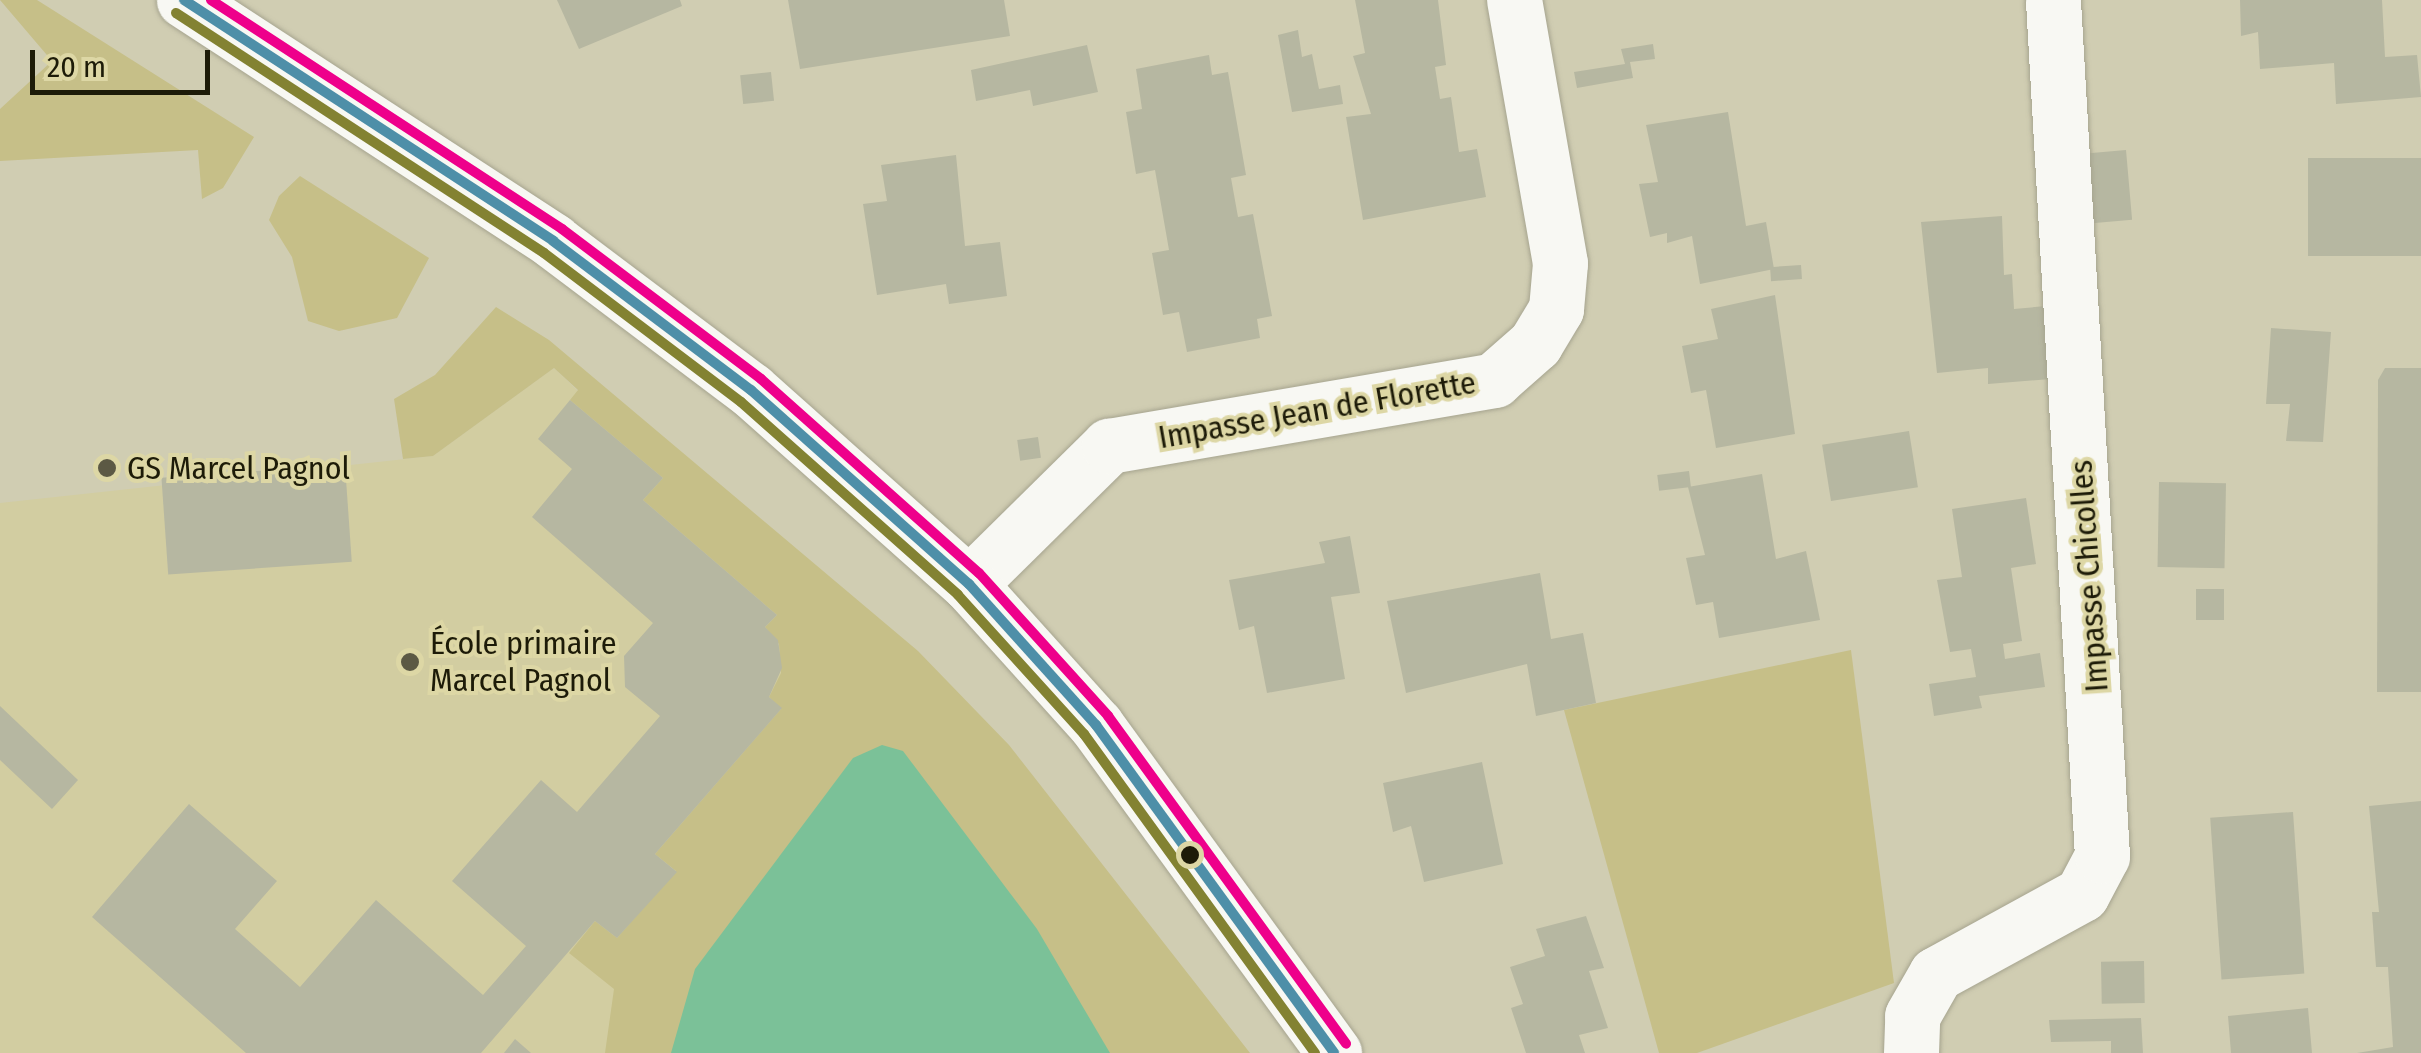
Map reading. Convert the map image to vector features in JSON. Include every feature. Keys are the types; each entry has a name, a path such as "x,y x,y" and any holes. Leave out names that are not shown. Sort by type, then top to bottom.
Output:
{"street":[{"path":"184,0 553,241 751,390 969,584 1096,724 1334,1053"},
{"name":"Impasse Jean de Florette","path":"969,584 1109,446 1494,380 1535,344 1556,309 1560,263 1514,0"},
{"name":"Impasse Chicolles","path":"1911,1053 1912,1016 1936,974 2082,894 2102,856 2053,0"}],"shaded area":[{"path":"0,0 37,0 254,137 223,188 202,199 198,150 0,161 0,109 52,61"},
{"path":"300,176 429,258 397,318 339,331 308,321 292,257 269,220 279,196"},
{"path":"496,307 549,340 918,651 1009,745 1250,1053 605,1053 614,989 569,953 595,921 617,938 676,871 655,854 781,709 769,697 781,673 779,644 765,627 777,615 643,500 663,478 570,400 578,390 554,368 433,456 403,459 394,399 435,375"},
{"name":"École primaire Marcel Pagnol","path":"554,368 578,391 571,400 820,580 822,744 629,1053 0,1053 0,503 433,456"},
{"path":"1851,650 1894,983 1697,1053 1659,1053 1564,710"},
{"path":"882,745 903,751 1037,929 1110,1053 671,1053 695,969 853,758"}],"building":[{"path":"557,0 680,0 682,6 579,49"},
{"path":"788,0 1004,0 1010,36 800,69"},
{"path":"1355,0 1438,0 1446,65 1435,67 1440,99 1451,97 1459,152 1477,149 1486,197 1363,220 1346,117 1371,114 1353,56 1365,53"},
{"path":"2240,0 2382,0 2385,57 2417,55 2421,97 2336,104 2334,63 2260,69 2258,32 2241,36"},
{"path":"1298,30 1302,57 1312,54 1319,89 1340,85 1343,104 1292,112 1278,35"},
{"path":"1653,44 1655,59 1630,62 1633,78 1577,88 1574,72 1625,64 1621,49"},
{"path":"1087,45 1098,92 1033,106 1030,90 976,101 971,70"},
{"path":"1209,55 1212,75 1228,72 1246,175 1231,178 1238,217 1253,214 1272,316 1257,319 1260,338 1187,352 1179,312 1163,315 1152,253 1169,250 1155,170 1136,174 1126,112 1142,109 1136,69"},
{"path":"771,72 774,101 743,104 740,75"},
{"path":"1728,112 1746,226 1766,222 1774,269 1700,284 1692,236 1667,243 1667,233 1650,237 1639,184 1658,182 1646,125"},
{"path":"2126,150 2132,220 2089,223 2083,154"},
{"path":"956,155 965,246 1000,242 1007,296 949,304 946,284 877,295 863,204 887,201 881,165"},
{"path":"2308,158 2421,158 2421,256 2308,256"},
{"path":"2002,216 2004,275 2012,274 2014,309 2057,305 2063,378 1988,384 1988,368 1937,373 1921,222"},
{"path":"1801,265 1802,279 1771,281 1770,267"},
{"path":"1775,295 1795,434 1716,448 1706,390 1691,393 1682,346 1718,339 1711,309"},
{"path":"2271,328 2331,332 2323,442 2286,441 2290,404 2266,404"},
{"path":"2385,368 2421,368 2421,692 2377,692 2378,380"},
{"path":"570,400 663,478 643,500 777,615 765,627 778,640 782,668 769,697 782,708 655,854 677,872 617,938 595,921 481,1053 246,1053 92,917 189,804 277,881 235,929 300,987 376,900 483,995 526,946 452,881 541,780 577,812 660,716 625,687 624,656 653,623 532,517 572,469 538,439"},
{"path":"1909,431 1918,487 1831,501 1822,445"},
{"path":"1038,437 1041,458 1020,461 1017,440"},
{"path":"345,465 352,562 168,575 161,478"},
{"path":"1689,471 1691,487 1659,491 1657,475"},
{"path":"1762,474 1776,559 1806,551 1820,620 1719,638 1713,602 1696,605 1686,558 1705,555 1688,487"},
{"path":"2159,482 2226,483 2225,568 2158,567"},
{"path":"2026,498 2036,564 2011,568 2022,641 2003,644 2005,659 2040,653 2045,687 1979,696 1982,708 1934,716 1929,684 1976,677 1971,649 1950,652 1937,580 1962,577 1952,509"},
{"path":"1350,536 1360,593 1331,597 1345,679 1267,693 1254,626 1239,630 1229,580 1325,563 1319,542"},
{"path":"1540,573 1551,639 1583,633 1596,703 1536,716 1527,664 1406,693 1387,601"},
{"path":"2196,589 2224,589 2224,620 2196,620"},
{"path":"0,706 78,780 52,809 0,760"},
{"path":"1482,762 1503,864 1424,882 1411,826 1393,832 1383,783"},
{"path":"2421,801 2421,1053 2357,1053 2393,1047 2388,967 2376,967 2372,912 2379,912 2369,806"},
{"path":"2293,812 2304,974 2222,979 2210,818"},
{"path":"1586,916 1604,968 1589,971 1608,1028 1579,1035 1585,1053 1526,1053 1511,1008 1523,1004 1510,967 1545,956 1536,929"},
{"path":"2144,961 2145,1003 2102,1004 2101,962"},
{"path":"2308,1008 2312,1053 2231,1053 2228,1016"},
{"path":"2141,1018 2143,1053 2111,1053 2111,1041 2051,1042 2049,1020"},
{"path":"515,1039 531,1053 504,1053"}],"transit line":[{"path":"184,0 553,241 751,390 969,584 1096,725 1334,1053"},
{"path":"211,0 562,229 761,379 979,573 1108,716 1346,1044"},
{"path":"176,13 544,253 741,402 958,595 1084,734 1315,1053"}],"place":[{"name":"GS Marcel Pagnol","path":"107,468"},
{"name":"École primaire Marcel Pagnol","path":"410,662"}]}
